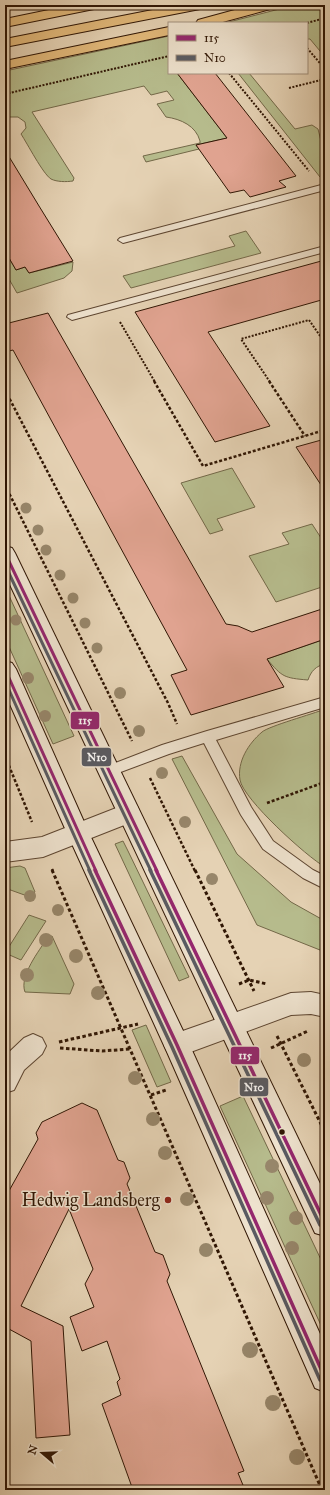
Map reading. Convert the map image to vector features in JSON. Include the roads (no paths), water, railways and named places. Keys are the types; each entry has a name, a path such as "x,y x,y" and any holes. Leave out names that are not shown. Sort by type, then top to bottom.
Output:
{"highway":[{"path":"5,23 94,5"},
{"path":"5,43 200,5"},
{"path":"207,22 268,5"},
{"path":"5,65 168,31"}],"main road":[{"path":"5,553 325,1223"},
{"path":"5,669 78,833 176,1044 325,1378"},
{"path":"5,852 43,847 129,813"},
{"path":"176,1044 291,1004 311,1002 325,1006"},
{"path":"5,1081 16,1062 33,1046"}],"lane":[{"path":"123,240 324,187"},
{"path":"72,317 325,249"},
{"path":"110,772 141,759 207,736 325,702"},
{"path":"207,736 246,811 268,845 308,874 325,884"}],"place":[{"name":"Hedwig Landsberg","path":"168,1200"}]}
